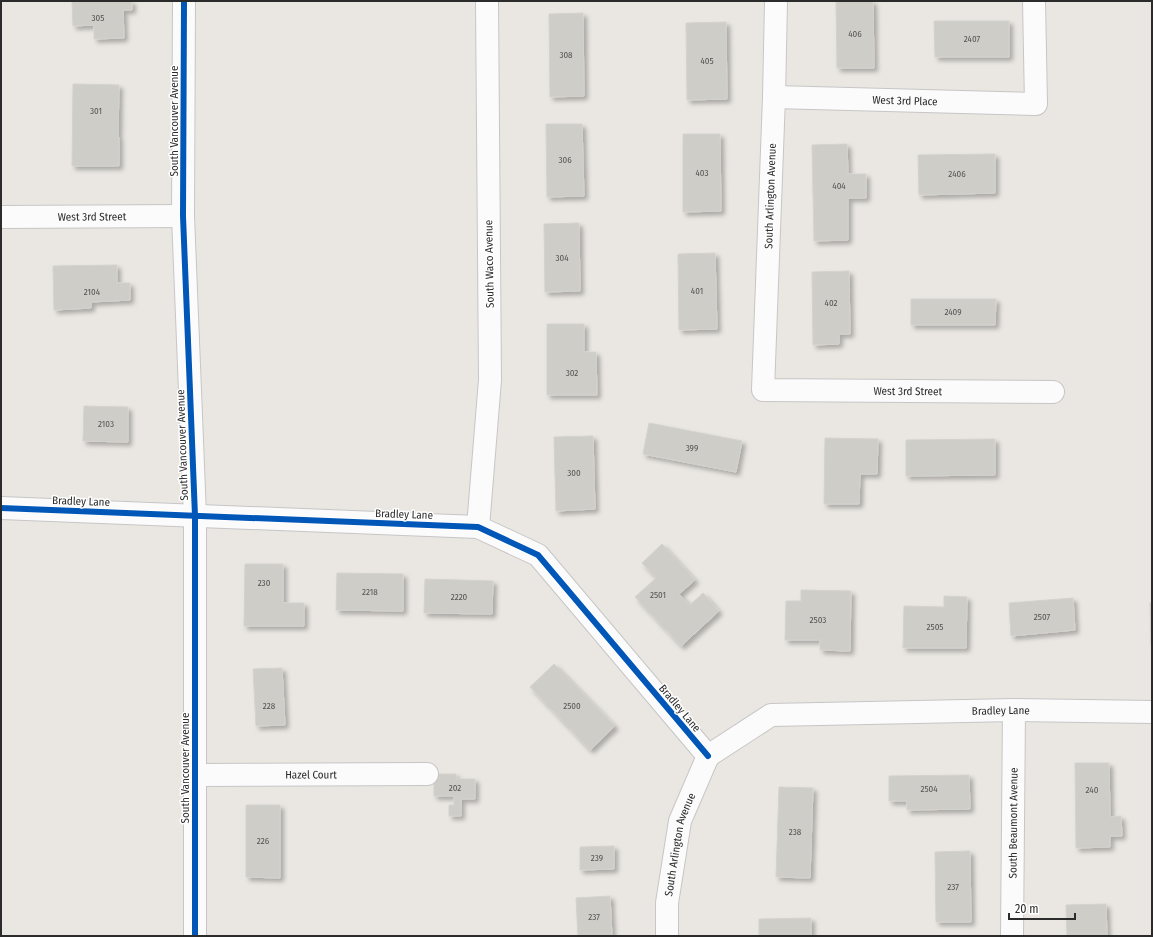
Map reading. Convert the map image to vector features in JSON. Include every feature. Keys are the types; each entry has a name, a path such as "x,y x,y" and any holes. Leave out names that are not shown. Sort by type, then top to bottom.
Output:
{"street":[{"name":"South Vancouver Avenue","path":"184,1 183,216 195,516 195,936"},
{"name":"South Waco Avenue","path":"478,527 490,380 487,1"},
{"name":"South Arlington Avenue","path":"763,390 774,97 776,1"},
{"name":"West 3rd Place","path":"774,97 1036,104 1034,1"},
{"name":"West 3rd Street","path":"1,217 183,216"},
{"name":"West 3rd Street","path":"763,390 1054,392"},
{"name":"Bradley Lane","path":"1,508 478,527 538,555 708,756 771,715 1014,710 1152,712"},
{"name":"South Beaumont Avenue","path":"1012,936 1014,710"},
{"name":"South Arlington Avenue","path":"667,936 667,903 680,821 708,756"},
{"name":"Hazel Court","path":"195,775 427,774"}],"building":[{"path":"72,1 132,1 132,10 123,10 124,38 94,39 94,25 73,26"},
{"path":"836,1 873,1 874,68 837,68"},
{"path":"583,13 584,96 550,97 549,14"},
{"path":"934,21 1009,21 1009,57 935,57"},
{"path":"726,22 727,99 687,100 686,23"},
{"path":"73,84 119,85 119,166 72,166"},
{"path":"546,124 582,124 584,196 547,197"},
{"path":"683,134 720,134 721,211 683,212"},
{"path":"847,144 848,174 866,174 866,198 848,198 848,240 814,241 812,145"},
{"path":"995,154 995,193 919,195 918,155"},
{"path":"579,223 580,291 545,292 544,224"},
{"path":"715,253 717,329 679,330 678,254"},
{"path":"117,265 117,283 130,283 130,300 91,302 91,308 54,310 53,266"},
{"path":"849,271 850,334 839,334 839,344 813,345 812,272"},
{"path":"911,299 996,299 995,325 911,325"},
{"path":"547,324 584,324 584,352 596,352 597,395 547,395"},
{"path":"84,406 128,407 128,442 83,441"},
{"path":"649,423 742,441 736,472 643,454"},
{"path":"593,436 595,509 556,511 554,437"},
{"path":"825,438 878,439 877,474 860,474 859,504 824,504"},
{"path":"995,439 995,475 906,476 906,440"},
{"path":"662,544 695,580 679,594 690,605 703,593 719,611 681,646 635,597 656,578 642,563"},
{"path":"245,564 283,564 283,603 304,603 304,626 244,626"},
{"path":"337,573 403,574 403,611 336,610"},
{"path":"425,579 493,581 492,614 424,613"},
{"path":"801,590 851,591 850,651 820,650 820,640 785,640 786,601 801,601"},
{"path":"944,596 967,597 966,648 903,648 904,606 944,607"},
{"path":"1073,598 1075,630 1011,636 1009,603"},
{"path":"1150,603 1152,603 1152,644 1151,644"},
{"path":"554,664 615,726 590,750 530,687"},
{"path":"282,668 285,725 256,726 253,669"},
{"path":"1075,763 1109,763 1110,817 1121,816 1122,836 1110,836 1110,847 1076,848"},
{"path":"434,774 456,774 456,779 475,779 475,799 461,799 461,816 449,816 449,805 454,805 454,796 434,796"},
{"path":"969,775 970,809 907,810 907,801 889,801 889,776"},
{"path":"779,787 813,788 810,878 776,877"},
{"path":"246,805 280,805 280,878 246,877"},
{"path":"614,846 614,869 580,870 580,847"},
{"path":"970,851 971,922 936,922 935,852"},
{"path":"610,896 612,936 578,936 576,898"},
{"path":"1106,904 1107,936 1067,936 1066,905"},
{"path":"811,918 811,936 759,936 759,919"}],"cycle path":[{"path":"184,1 183,216 195,516 195,936"},
{"path":"1,508 478,527 538,555 708,756"}]}
